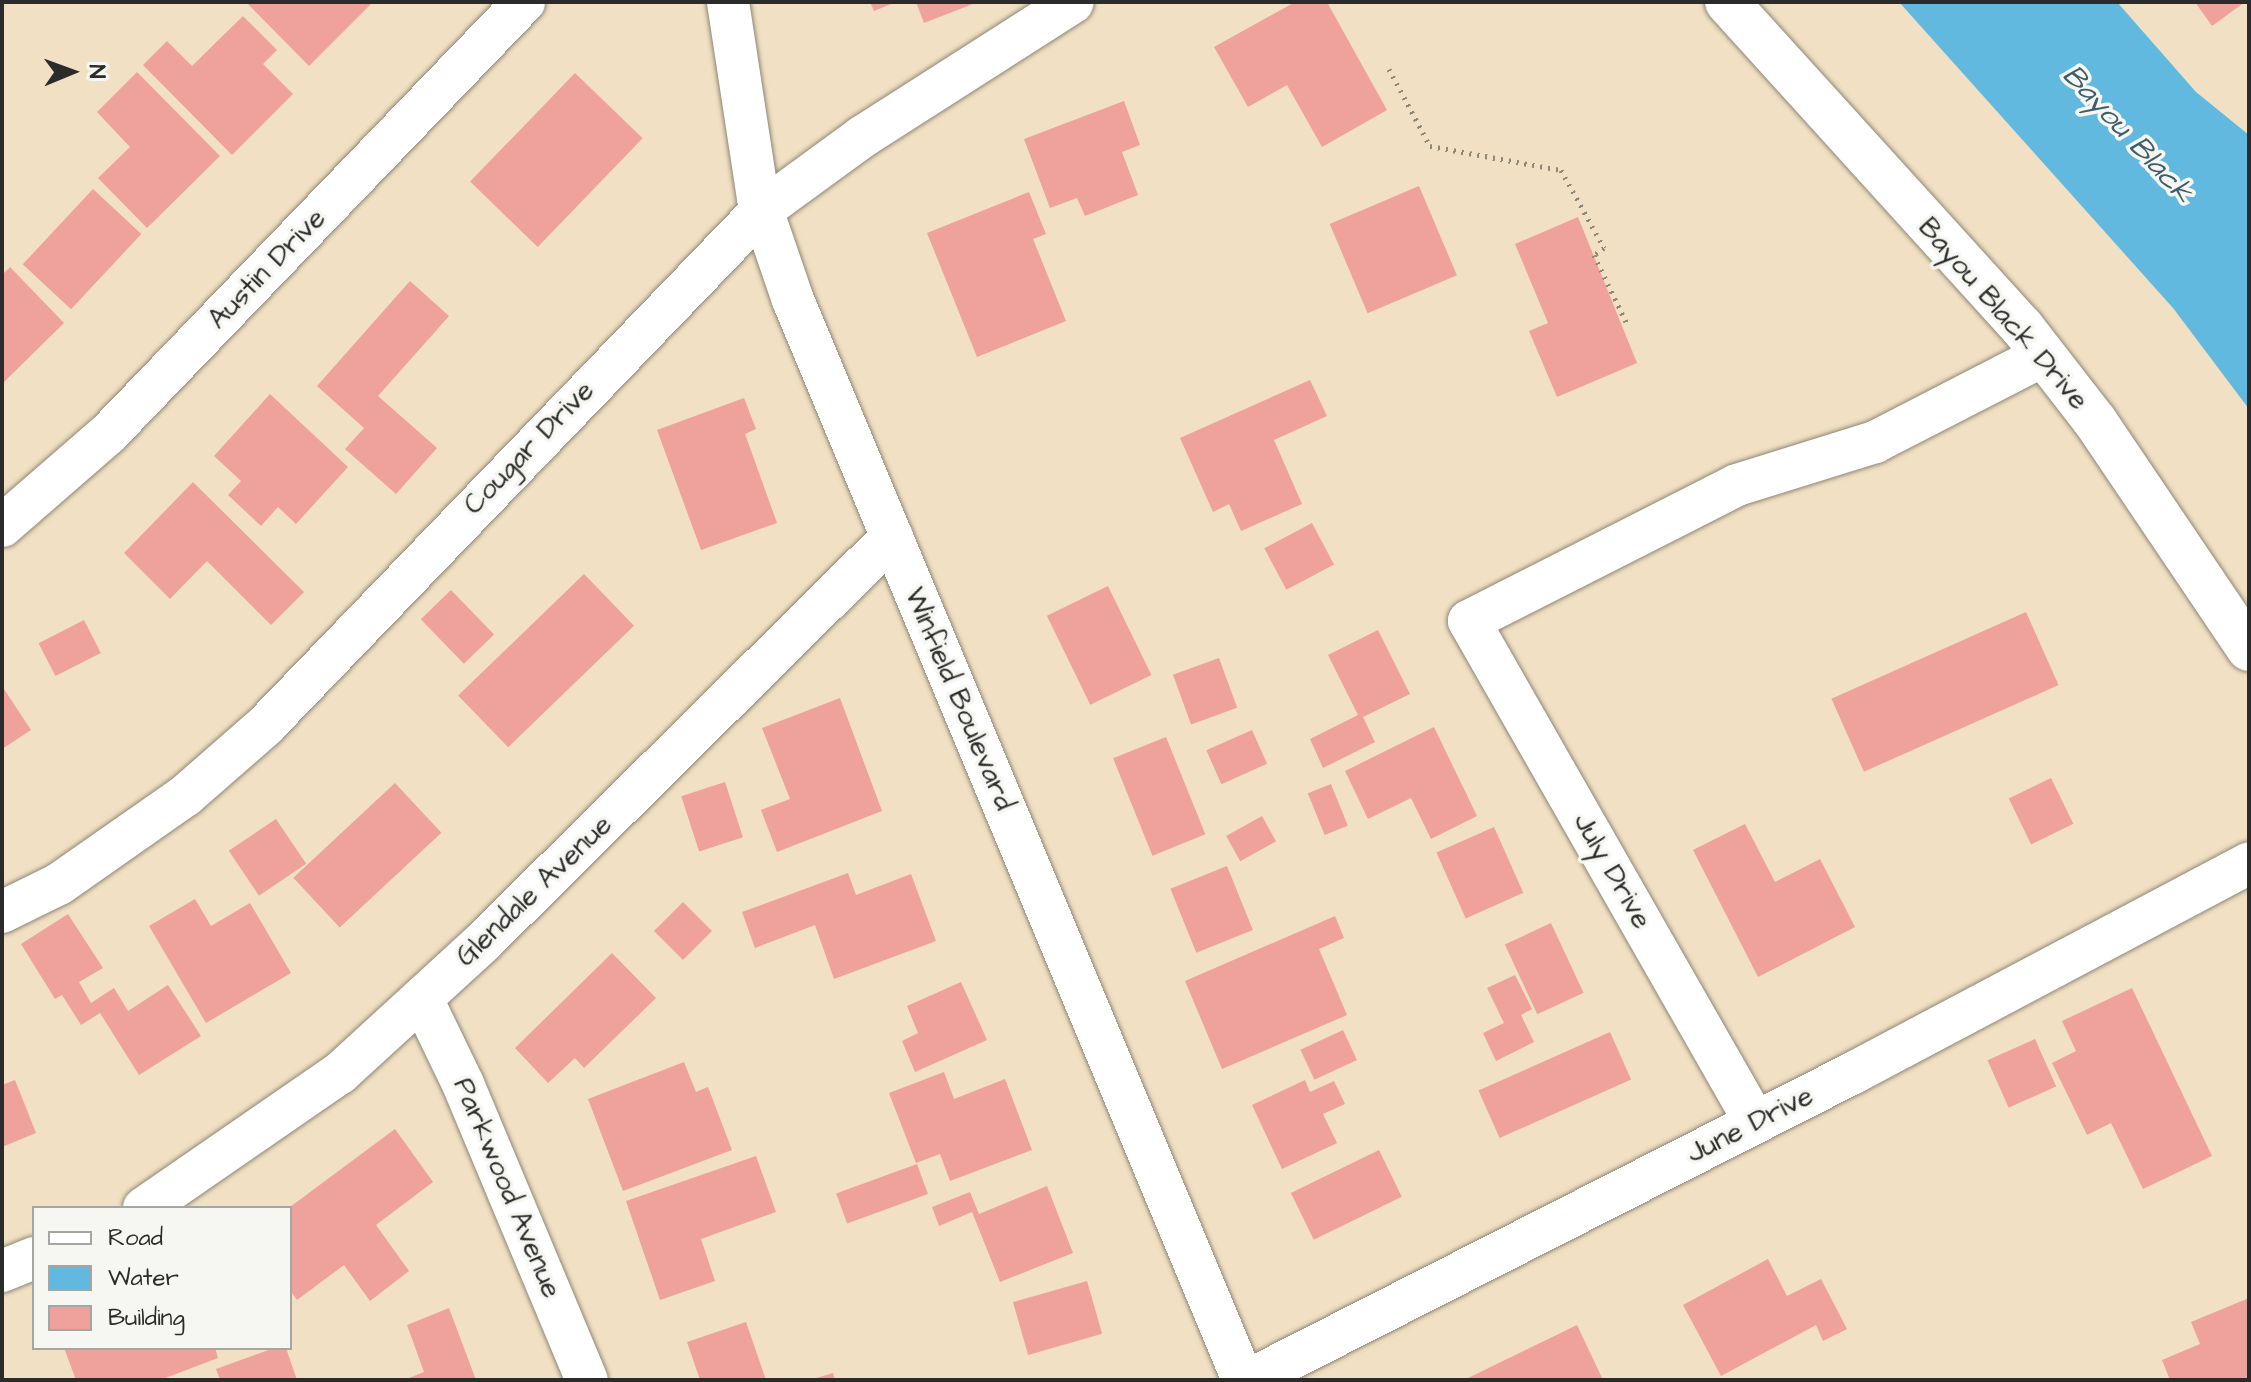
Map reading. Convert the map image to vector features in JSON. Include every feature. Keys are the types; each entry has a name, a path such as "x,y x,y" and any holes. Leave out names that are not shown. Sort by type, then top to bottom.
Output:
{"main road":[{"name":"Bayou Black Drive","path":"1727,2 2044,355 2095,421 2249,649"}],"street":[{"name":"Austin Drive","path":"2,526 108,434 524,2"},
{"name":"Cougar Drive","path":"2,912 59,884 174,804 265,726 762,210 862,137 1073,2"},
{"name":"Winfield Boulevard","path":"726,3 737,90 762,210 793,300 1246,1380"},
{"name":"July Drive","path":"1755,1122 1469,621 1737,485 1875,442 2044,355"},
{"name":"Glendale Avenue","path":"147,1206 340,1073 422,999 892,537"},
{"name":"June Drive","path":"1246,1380 1755,1122 2249,863"},
{"name":"Parkwood Avenue","path":"422,999 463,1084 587,1380"},
{"path":"2,1271 32,1259"}],"path":[{"path":"1389,69 1430,146 1561,170 1604,248 1594,255 1627,324"}],"water":[{"name":"Bayou Black","path":"1899,2 2117,2 2196,92 2249,135 2249,409 2173,308"}],"building":[{"path":"246,2 373,2 309,66"},
{"path":"870,2 896,2 874,11"},
{"path":"916,2 978,2 924,23"},
{"path":"1295,2 1327,2 1387,110 1322,147 1287,85 1248,107 1214,47"},
{"path":"2195,2 2245,2 2212,26"},
{"path":"243,16 277,50 263,64 293,94 232,155 143,65 167,41 192,66"},
{"path":"137,72 220,156 147,228 98,178 130,147 97,112"},
{"path":"575,73 643,138 538,247 470,182"},
{"path":"1124,101 1140,145 1122,152 1138,195 1085,216 1077,198 1050,208 1024,139"},
{"path":"1419,186 1457,275 1368,313 1330,224"},
{"path":"93,189 141,234 71,309 23,264"},
{"path":"1029,192 1046,234 1033,239 1066,321 977,357 927,233"},
{"path":"1578,217 1637,363 1557,397 1529,331 1548,323 1515,244"},
{"path":"10,267 64,323 2,384 2,275"},
{"path":"410,281 449,316 378,396 437,448 396,494 345,449 364,428 317,386"},
{"path":"1310,380 1327,416 1274,440 1302,504 1241,531 1229,504 1213,512 1180,438"},
{"path":"270,394 348,467 296,524 278,507 261,526 228,495 241,481 214,456"},
{"path":"744,398 756,429 745,434 777,523 701,550 657,430"},
{"path":"193,482 304,592 271,625 207,561 170,599 124,553"},
{"path":"1312,523 1334,564 1286,590 1264,548"},
{"path":"584,574 634,626 508,747 458,696"},
{"path":"1108,586 1151,675 1090,705 1047,616"},
{"path":"451,590 494,635 464,664 421,619"},
{"path":"2026,612 2059,685 1864,772 1831,699"},
{"path":"84,620 101,653 55,676 39,643"},
{"path":"1378,630 1410,694 1363,717 1375,742 1323,768 1310,739 1358,715 1328,655"},
{"path":"1219,658 1237,708 1191,725 1173,675"},
{"path":"2,686 31,730 2,749"},
{"path":"840,698 882,811 777,852 761,810 790,799 762,728"},
{"path":"1434,727 1477,816 1431,839 1411,798 1368,819 1345,771"},
{"path":"1252,730 1267,764 1221,784 1206,750"},
{"path":"1166,737 1205,834 1152,856 1113,758"},
{"path":"2051,778 2073,824 2031,844 2009,799"},
{"path":"725,782 743,837 699,851 681,796"},
{"path":"395,783 441,833 340,928 293,878"},
{"path":"1331,784 1348,826 1325,835 1308,793"},
{"path":"1262,816 1276,841 1240,861 1226,836"},
{"path":"276,819 306,864 259,896 229,851"},
{"path":"1745,824 1775,882 1820,859 1855,927 1758,977 1693,850"},
{"path":"1494,827 1523,893 1466,918 1436,853"},
{"path":"1227,866 1253,930 1196,953 1170,889"},
{"path":"848,873 856,895 911,874 936,941 834,979 815,925 755,948 742,912"},
{"path":"195,899 211,926 250,903 291,973 206,1023 149,926"},
{"path":"683,902 712,931 683,960 654,931"},
{"path":"68,914 103,968 79,982 91,1003 114,988 128,1011 168,985 201,1036 139,1075 100,1013 81,1025 62,995 55,999 21,944"},
{"path":"1335,916 1344,938 1319,949 1347,1015 1222,1069 1185,981"},
{"path":"1551,923 1584,993 1537,1014 1505,945"},
{"path":"612,953 656,998 584,1068 575,1058 548,1083 515,1048"},
{"path":"1515,975 1532,1009 1521,1015 1534,1042 1496,1061 1483,1033 1504,1023 1487,988"},
{"path":"961,982 987,1040 915,1072 902,1041 918,1033 907,1006"},
{"path":"2132,988 2212,1156 2143,1189 2111,1123 2087,1135 2052,1063 2076,1051 2062,1021"},
{"path":"1343,1030 1357,1060 1314,1080 1300,1050"},
{"path":"1610,1032 1631,1080 1500,1138 1478,1091"},
{"path":"2035,1039 2056,1087 2009,1108 1987,1060"},
{"path":"684,1062 696,1092 708,1087 732,1150 623,1191 588,1099"},
{"path":"944,1072 954,1099 1005,1079 1032,1150 950,1181 940,1154 916,1163 889,1093"},
{"path":"15,1080 36,1133 2,1147 2,1085"},
{"path":"1305,1080 1310,1092 1334,1081 1345,1104 1323,1114 1337,1143 1282,1169 1252,1105"},
{"path":"395,1129 433,1182 376,1225 409,1271 370,1301 344,1265 297,1300 292,1293 291,1206"},
{"path":"1379,1150 1402,1197 1314,1240 1291,1193"},
{"path":"756,1156 776,1212 701,1239 715,1281 660,1300 626,1201"},
{"path":"917,1164 928,1194 847,1223 836,1193"},
{"path":"1047,1186 1073,1253 1000,1282 972,1212 939,1226 932,1207 970,1192 979,1214"},
{"path":"1768,1259 1787,1296 1821,1279 1847,1329 1823,1341 1816,1325 1721,1376 1683,1305"},
{"path":"1087,1281 1102,1334 1028,1355 1013,1302"},
{"path":"2249,1298 2249,1380 2170,1380 2162,1360 2200,1344 2191,1322"},
{"path":"449,1308 476,1380 404,1380 424,1372 407,1325"},
{"path":"746,1322 766,1380 700,1380 687,1342"},
{"path":"1577,1325 1603,1380 1464,1380"},
{"path":"65,1350 216,1350 218,1358 160,1380 76,1380"},
{"path":"268,1350 287,1350 297,1380 220,1380 216,1369"},
{"path":"833,1373 835,1380 813,1380 813,1379"}]}
